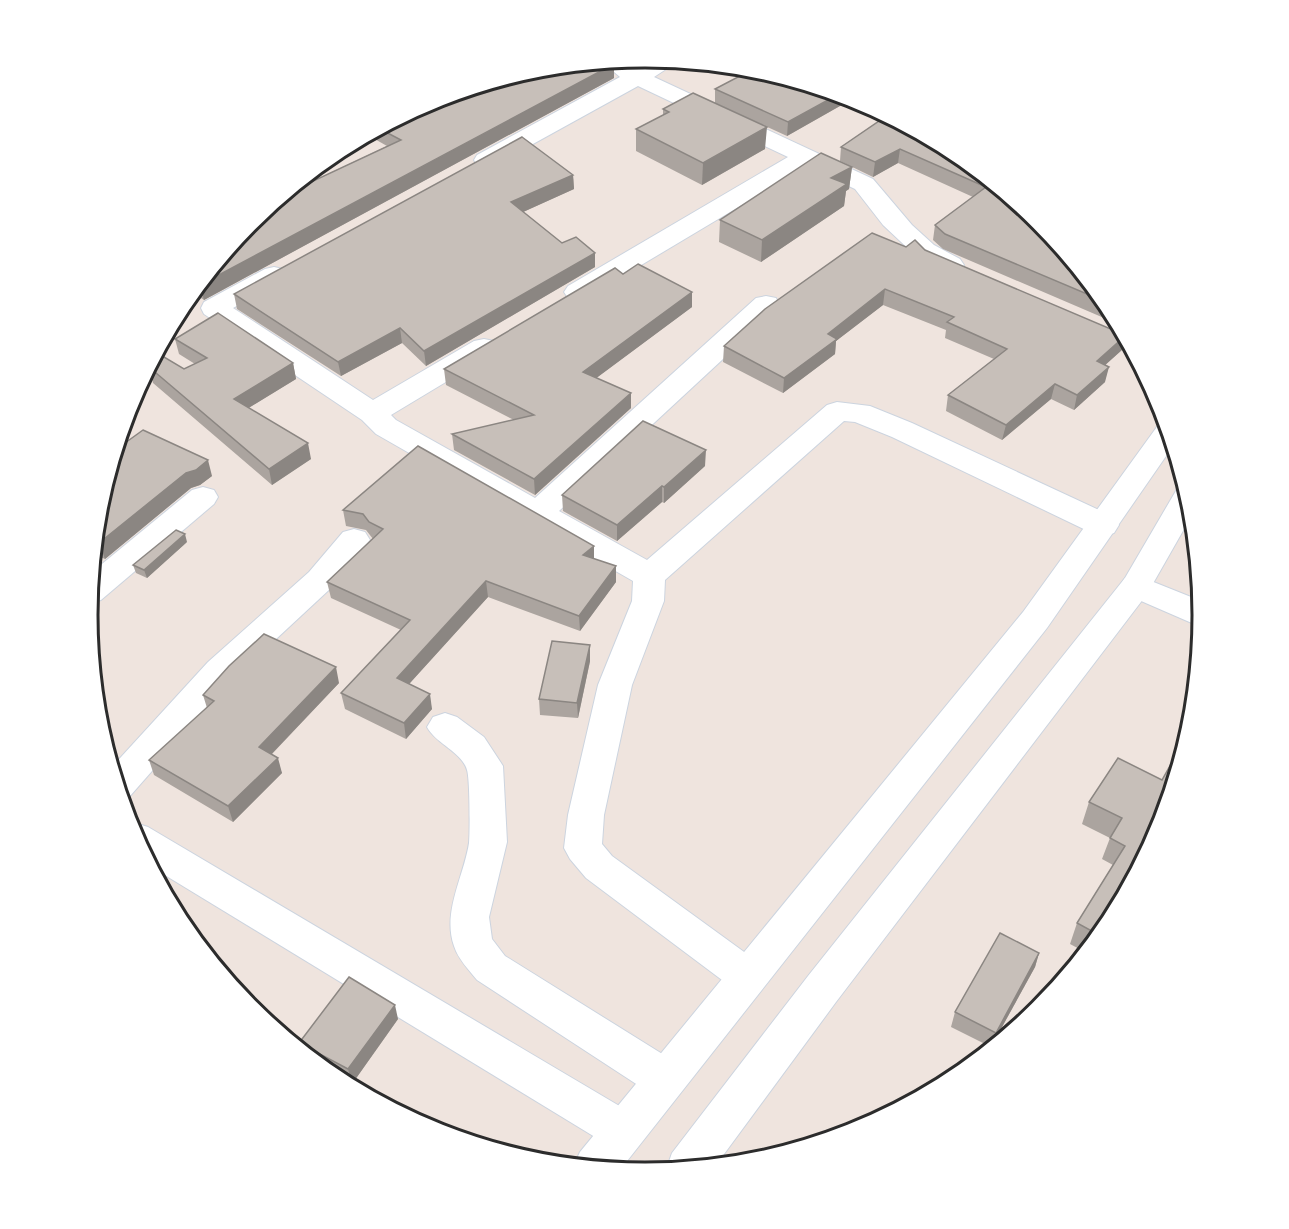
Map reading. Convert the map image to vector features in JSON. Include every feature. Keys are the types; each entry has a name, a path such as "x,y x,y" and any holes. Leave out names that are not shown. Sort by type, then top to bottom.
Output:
{"street":[{"path":"462,173 655,68"},
{"path":"618,69 864,184 890,219 933,257 975,276"},
{"path":"558,303 805,157"},
{"path":"297,263 214,308 372,414 386,427 649,576"},
{"path":"538,513 766,304"},
{"path":"372,414 506,334"},
{"path":"748,977 599,867 583,848 586,815 615,685 648,601 649,576 837,411 860,413 902,430 1103,525"},
{"path":"601,1159 1035,620 1162,440"},
{"path":"99,584 203,497"},
{"path":"694,1159 829,980 1136,586 1181,508"},
{"path":"123,779 220,671 320,580 354,540"},
{"path":"1136,586 1192,611"},
{"path":"445,726 471,747 485,766 488,842 470,917 473,945 490,968 665,1079"},
{"path":"150,847 623,1131"}],"building":[{"path":"604,69 215,277 258,228 310,183 401,140 387,133 435,109 469,97 538,78"},
{"path":"740,76 786,86 828,100 788,122 715,89"},
{"path":"693,93 767,127 703,163 636,129 669,112 663,109"},
{"path":"879,121 918,141 983,186 900,149 875,162 841,147"},
{"path":"522,137 573,175 511,202 562,243 576,237 595,253 424,351 400,328 338,362 234,294"},
{"path":"821,153 852,167 831,178 847,184 762,240 720,220"},
{"path":"985,188 1005,203 1056,254 1087,294 945,234 935,225"},
{"path":"872,233 906,247 915,240 925,250 1110,329 1118,342 1097,361 1109,367 1077,395 1055,384 1006,425 948,395 1007,349 947,322 954,317 885,289 828,334 837,339 784,378 724,346 765,309"},
{"path":"638,264 692,292 583,372 631,393 534,479 452,434 534,415 444,369 615,268 623,274"},
{"path":"218,313 293,363 234,399 308,443 269,469 155,372 163,356 184,369 207,358 175,339"},
{"path":"643,421 706,450 617,525 562,495"},
{"path":"143,430 208,460 196,470 186,473 102,540 116,473 126,442"},
{"path":"418,446 594,546 583,555 616,566 579,616 486,581 397,678 430,694 404,723 341,693 410,620 327,582 383,529 369,522 363,514 343,510"},
{"path":"176,530 185,534 144,570 133,565"},
{"path":"264,634 336,667 259,747 278,758 228,806 149,760 214,701 203,695 229,666"},
{"path":"552,641 590,645 577,703 539,699"},
{"path":"1118,758 1162,780 1170,766 1150,824 1135,856 1118,888 1090,930 1077,923 1125,846 1110,838 1122,818 1089,802"},
{"path":"1000,933 1039,953 996,1033 955,1012"},
{"path":"349,977 395,1005 348,1069 322,1055 301,1040"}]}
